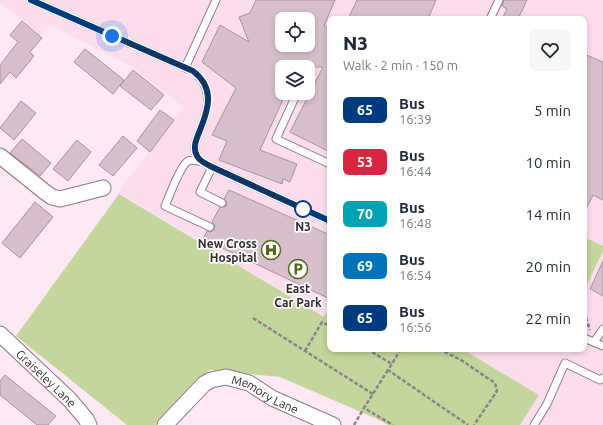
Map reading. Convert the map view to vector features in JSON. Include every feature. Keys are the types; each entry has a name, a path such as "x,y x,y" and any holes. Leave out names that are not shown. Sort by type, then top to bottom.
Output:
{"street":[{"path":"0,156 52,197 60,198 103,188"},
{"name":"Graiseley Lane","path":"0,334 70,400 86,419 89,425"},
{"name":"Memory Lane","path":"165,425 204,384 211,380 226,377 249,383 272,398 331,424"}],"lane":[{"path":"31,0 193,71 199,76 208,94 208,103 205,115 195,142 197,157 212,167 327,220"},
{"path":"185,68 216,0"},
{"path":"491,16 499,0"},
{"path":"294,100 276,139 327,163"},
{"path":"203,162 195,160 188,161 182,168 165,206 210,227"},
{"path":"212,167 200,192 222,203"},
{"path":"594,342 603,329"},
{"path":"587,339 603,346"},
{"path":"534,425 547,404 565,363 600,380 603,378"}],"path":[{"path":"253,318 373,394"},
{"path":"587,321 594,342"},
{"path":"305,351 322,322 327,324"},
{"path":"372,352 392,364"},
{"path":"354,425 399,352"},
{"path":"445,352 461,360 495,383 497,391 474,425"},
{"path":"388,370 468,425"},
{"path":"364,408 393,425"}],"shaded area":[{"name":"New Cross Hospital","path":"0,0 603,0 603,425 520,425 539,395 467,352 587,352 587,16 327,16 327,312 324,317 118,192 183,107 133,67 49,25 40,35 0,2"}],"green space":[{"path":"119,194 324,317 327,312 327,352 467,352 539,395 520,425 388,425 280,377 209,370 155,425 127,425 16,336"},
{"path":"587,238 603,246 603,251 587,285"}],"building":[{"path":"256,0 335,0 324,26 327,28 327,150 290,132 306,100 315,100 315,83 323,67 315,67 315,60 275,60 275,100 283,100 260,150 297,164 290,182 283,179 282,184 219,160 227,141 212,135 236,88 202,62 220,25 249,42 239,17 250,13"},
{"path":"357,0 436,0 429,16 349,16"},
{"path":"504,0 527,0 519,16 504,16 507,9 502,6"},
{"path":"22,21 42,38 30,52 34,56 16,78 10,72 0,84 0,65 18,42 10,35"},
{"path":"85,49 124,80 113,94 74,62"},
{"path":"587,55 603,62 603,200 593,195 587,207"},
{"path":"133,70 164,95 151,110 120,86"},
{"path":"21,101 36,113 14,140 0,128"},
{"path":"160,110 174,120 150,152 137,141"},
{"path":"123,136 137,148 113,176 99,165"},
{"path":"22,139 51,163 40,176 10,153"},
{"path":"77,140 91,152 68,181 53,169"},
{"name":"East Car Park","path":"229,190 327,234 327,298 203,239 207,231 211,232 214,229 215,226 212,222 220,207 227,205 224,199"},
{"path":"35,202 53,217 20,258 2,243"},
{"path":"603,261 603,296 590,289"},
{"path":"5,375 56,416 48,425 37,425 0,395 0,381"}],"bus line":[{"name":"65","path":"31,0 193,71 199,76 208,94 208,103 195,142 197,157 212,167 327,220"}],"place":[{"name":"N3","path":"303,209"},
{"name":"New Cross Hospital","path":"271,250"},
{"name":"East Car Park","path":"298,269"}],"route":[{"path":"112,36 193,71 199,76 208,94 208,103 195,142 197,157 212,167 303,209"}]}
